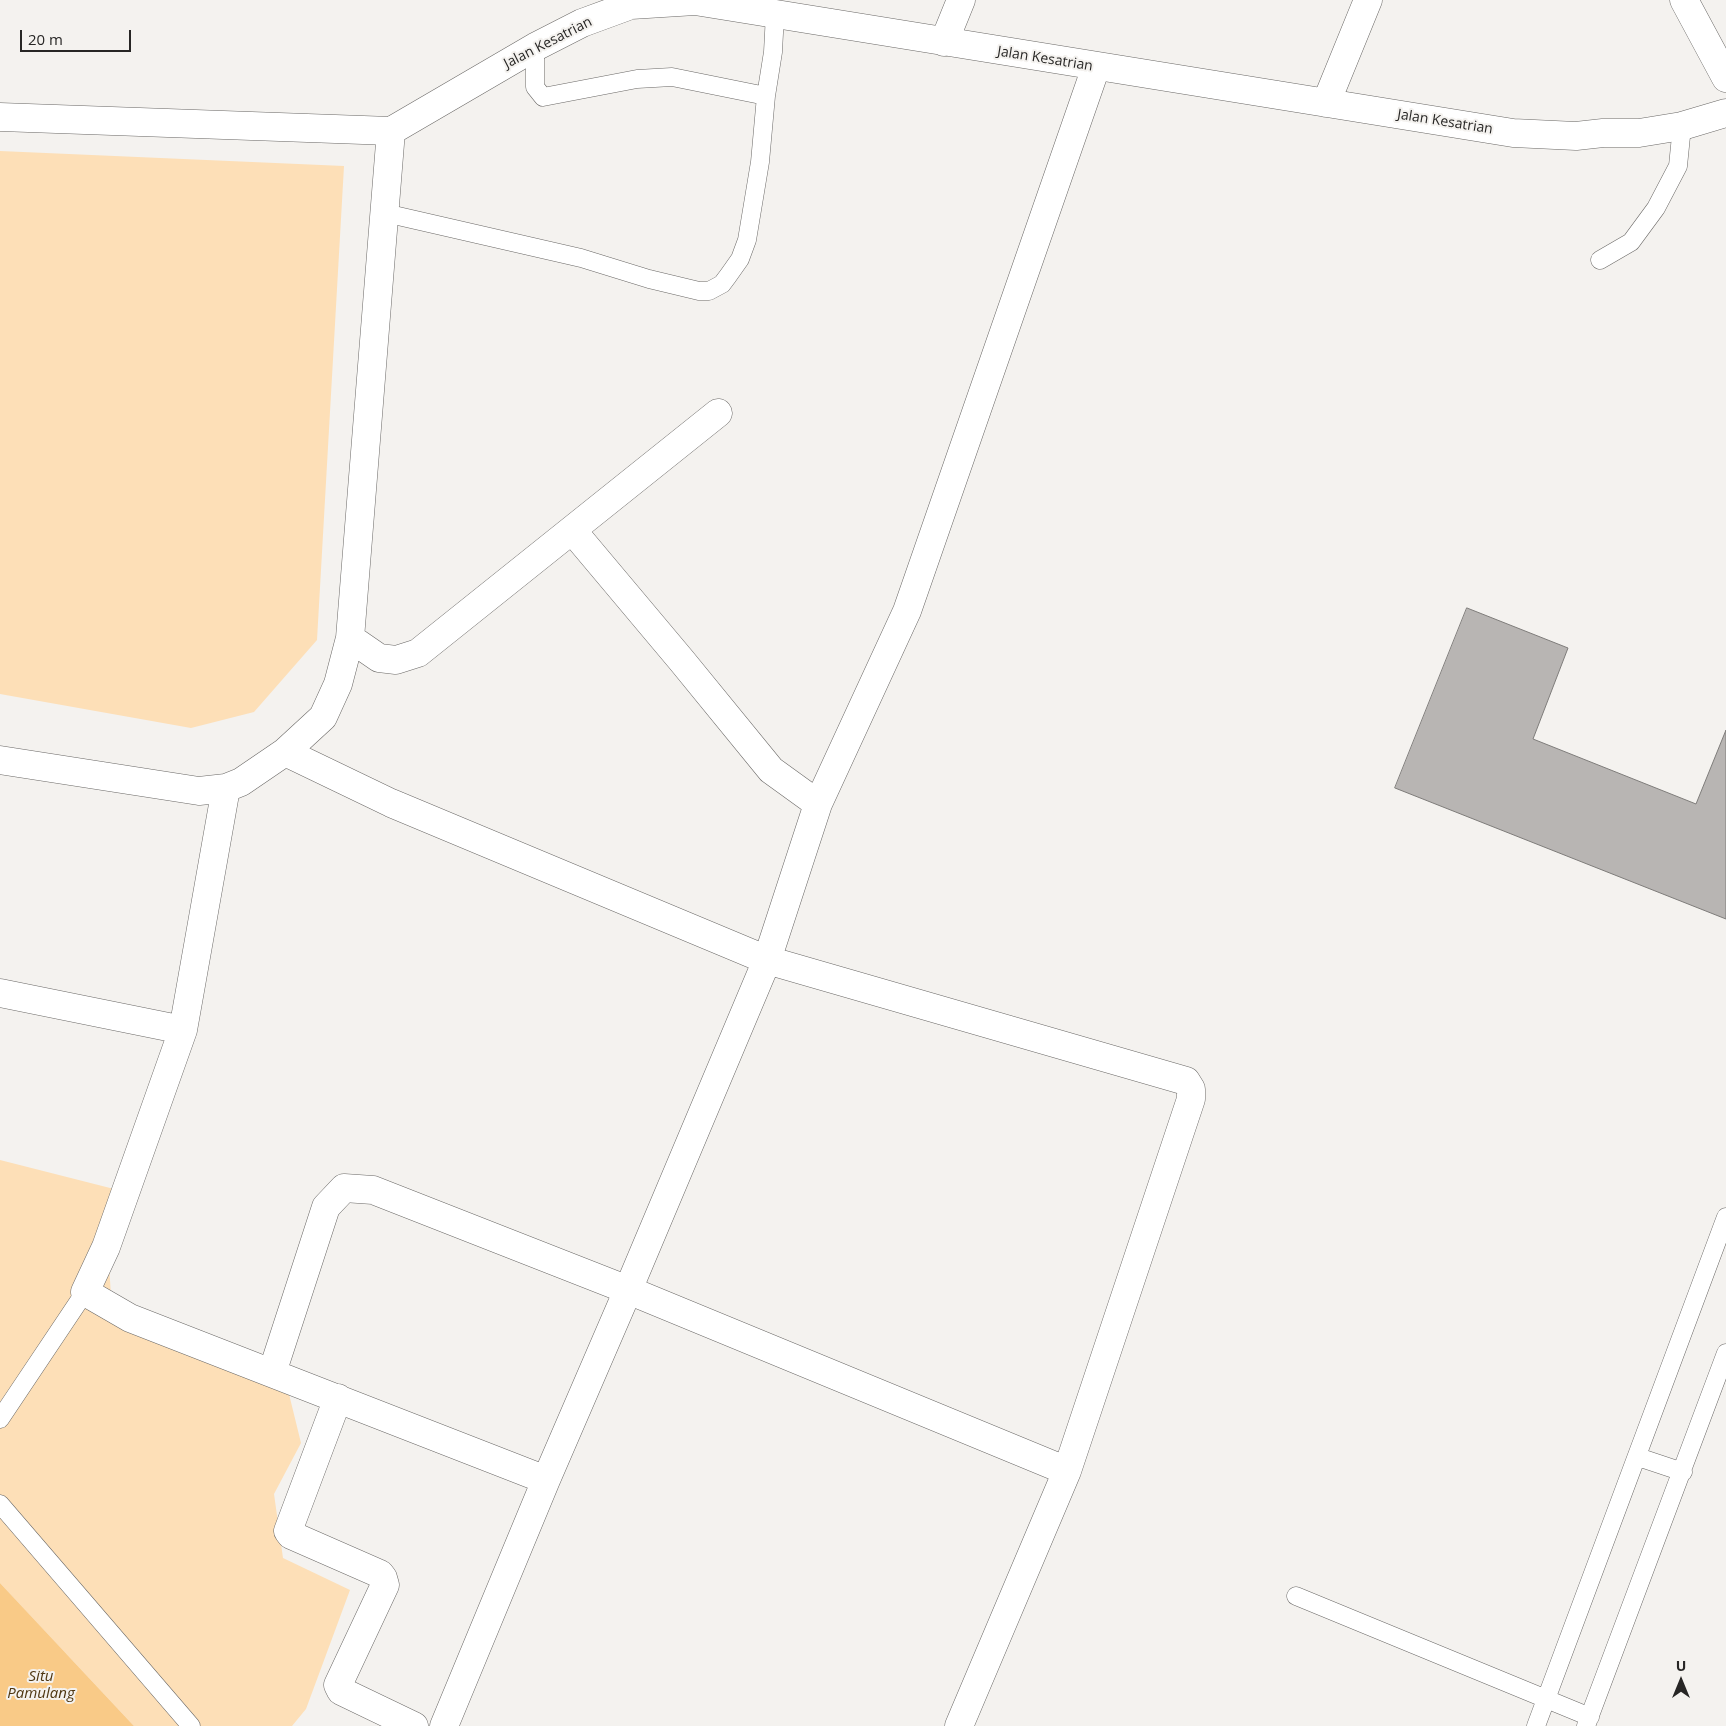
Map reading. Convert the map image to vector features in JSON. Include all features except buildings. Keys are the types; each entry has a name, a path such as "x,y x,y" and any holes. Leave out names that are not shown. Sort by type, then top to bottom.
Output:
{"street":[{"path":"944,42 961,0"},
{"path":"1326,104 1368,0"},
{"path":"1684,0 1726,78"},
{"name":"Jalan Kesatrian","path":"391,131 534,47 582,23 631,5 695,1 1513,133 1576,136 1603,133 1639,133 1682,126 1726,113"},
{"path":"444,1726 546,1480 767,960 818,804 907,611 1096,67"},
{"path":"0,118 391,131 350,638 338,684 323,717 284,752 241,782 226,788 199,791 0,760"},
{"path":"350,638 379,658 396,660 418,653 718,413"},
{"path":"572,530 771,770 818,804"},
{"path":"284,752 391,803 767,960 1186,1081 1191,1089 1191,1099 1067,1471 959,1726"},
{"path":"226,788 183,1030 106,1247 84,1292 130,1318 546,1480"},
{"path":"0,993 183,1030"},
{"path":"272,1372 326,1207 344,1188 373,1190 628,1290 1067,1471"},
{"path":"338,1398 288,1531 291,1535 380,1574 383,1578 384,1585 338,1685 341,1691 414,1726"}],"lane":[{"path":"384,213 581,258 649,279 699,291 709,291 722,284 740,259 748,240 760,162 766,96 773,52 775,14"},
{"path":"534,47 535,88 542,97 637,79 672,77 766,96"},
{"path":"1600,260 1631,242 1656,208 1678,166 1682,126"},
{"path":"1536,1726 1726,1217"},
{"path":"0,1419 84,1292"},
{"path":"1296,1596 1546,1699 1588,1721 1683,1472 1726,1353"},
{"path":"1638,1457 1683,1472"},
{"path":"0,1504 191,1726"}],"shaded area":[{"path":"0,151 344,166 317,640 254,712 191,728 0,694"},
{"path":"0,1160 118,1190 108,1249 112,1311 289,1394 301,1443 274,1494 283,1558 350,1590 306,1709 292,1726 134,1726 0,1583"}],"water":[{"name":"Situ Pamulang","path":"0,1583 134,1726 0,1726"}]}
